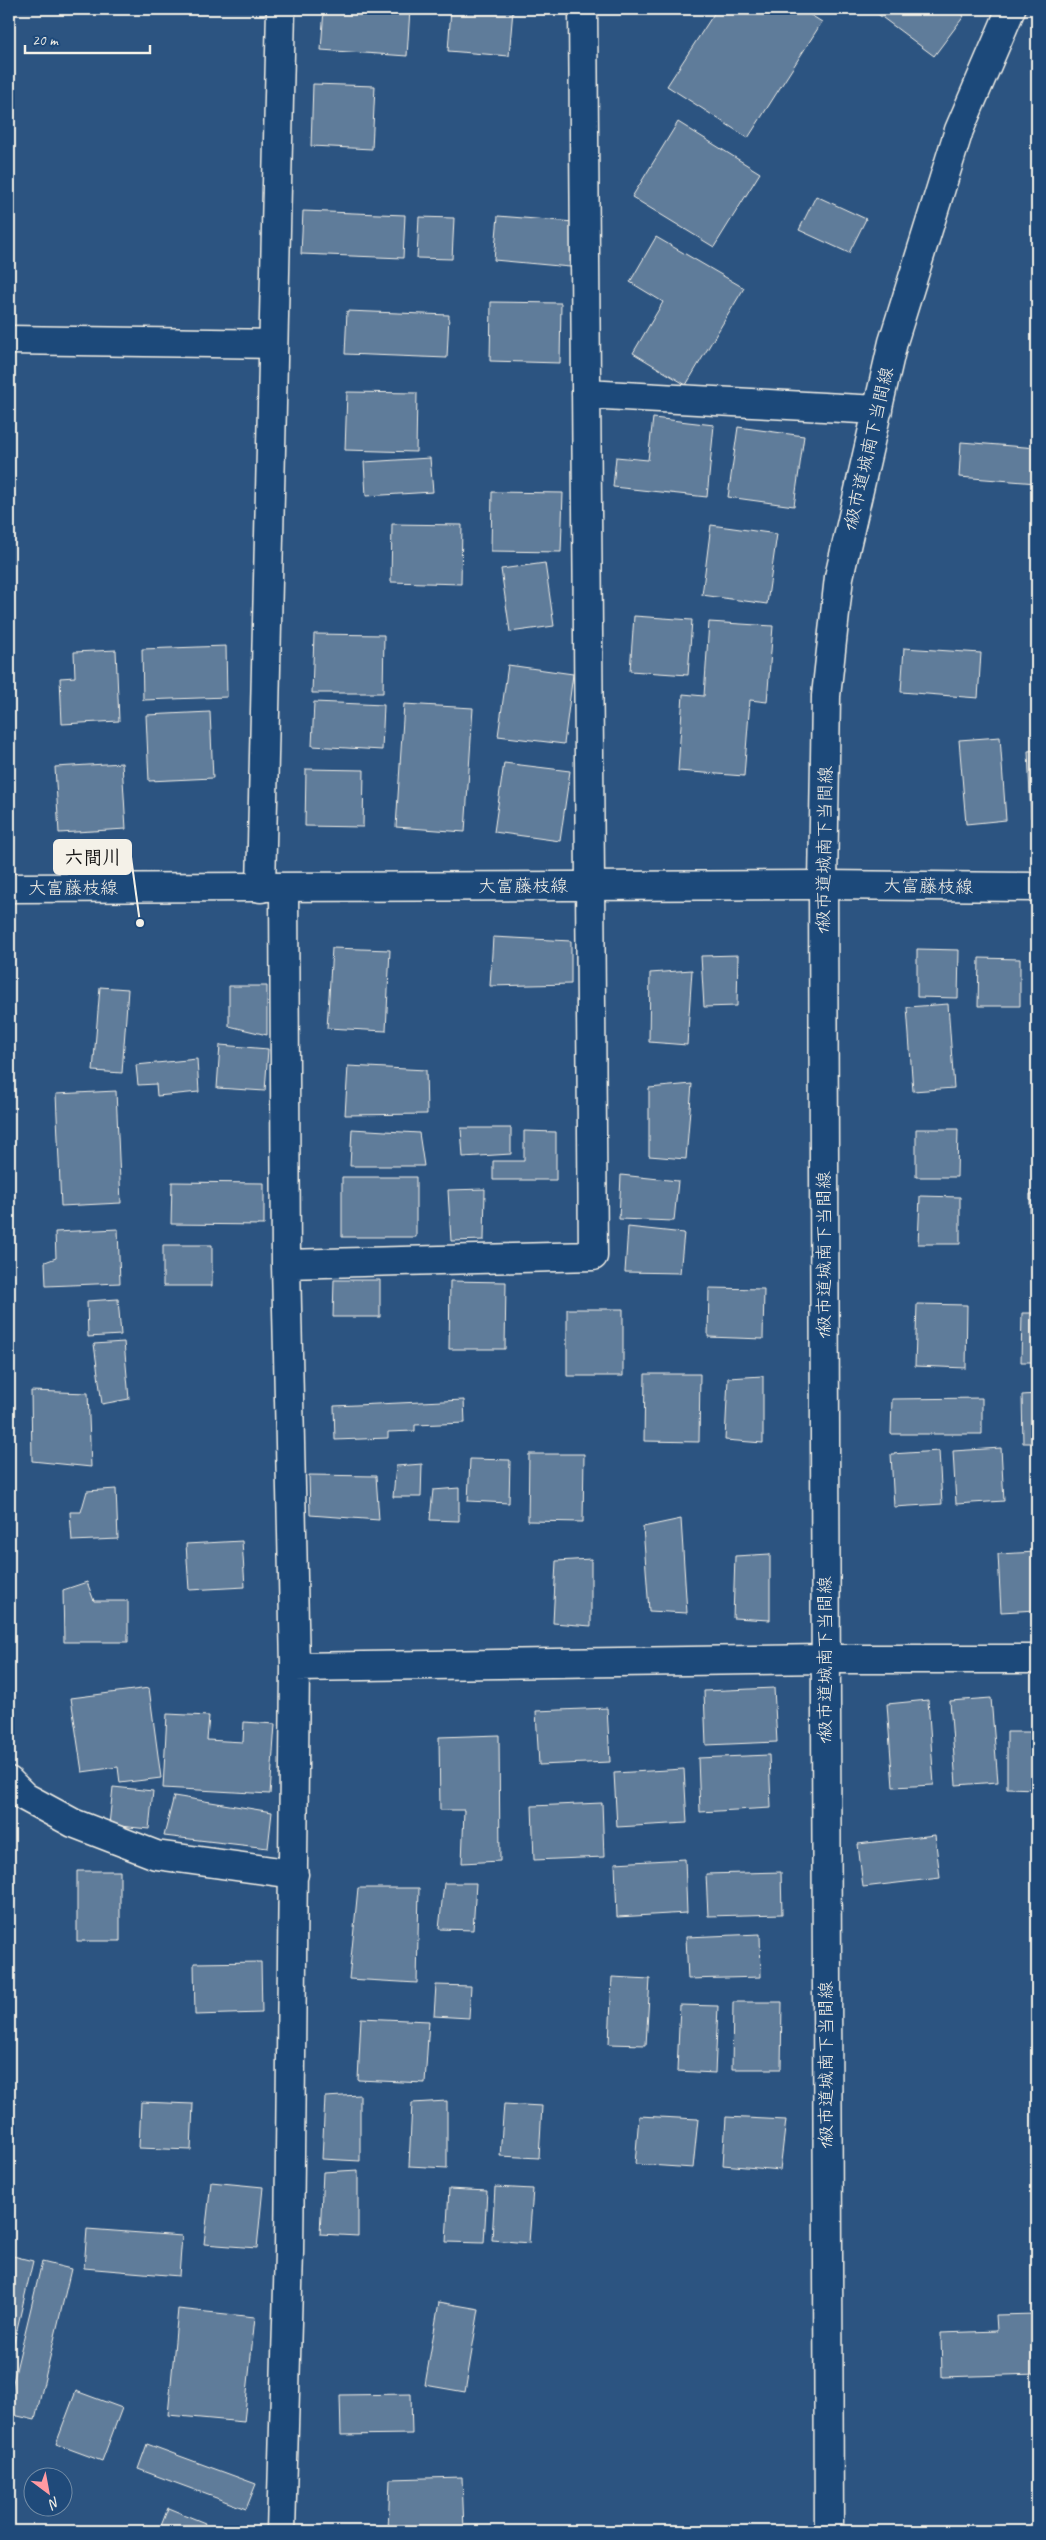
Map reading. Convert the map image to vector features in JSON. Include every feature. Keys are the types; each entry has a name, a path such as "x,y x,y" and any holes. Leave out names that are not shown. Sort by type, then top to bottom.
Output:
{"street":[{"path":"280,9 273,344 273,888 286,1264 295,1667 289,2252 281,2531"},
{"path":"286,1264 593,1256 583,9"},
{"name":"1級市道城南下当間線","path":"829,2531 824,1660 823,885 826,696 838,587 893,342 960,130 1011,9"},
{"path":"9,340 273,344"},
{"path":"586,394 878,410"},
{"name":"大富藤枝線","path":"9,888 823,885 1037,887"},
{"path":"295,1667 1037,1659"},
{"path":"9,1781 25,1797 73,1823 156,1855 294,1874"}],"building":[{"path":"324,9 410,9 407,56 321,50"},
{"path":"451,9 513,10 509,56 448,51"},
{"path":"717,9 801,9 822,22 748,138 667,86"},
{"path":"878,9 955,9 964,16 934,56 875,12"},
{"path":"313,84 375,86 372,149 311,146"},
{"path":"678,122 760,173 714,247 632,197"},
{"path":"816,196 866,219 849,253 799,230"},
{"path":"303,211 405,215 403,258 301,254"},
{"path":"498,216 574,222 570,267 494,260"},
{"path":"419,217 454,218 452,259 417,258"},
{"path":"656,237 744,288 686,385 633,353 663,302 630,282"},
{"path":"491,302 561,303 560,363 490,361"},
{"path":"347,311 449,315 447,358 345,354"},
{"path":"347,392 417,393 416,452 345,450"},
{"path":"653,418 714,425 707,497 613,487 616,457 648,460"},
{"path":"738,427 804,436 794,506 728,497"},
{"path":"961,442 1037,448 1037,483 959,477"},
{"path":"430,458 433,492 366,496 364,462"},
{"path":"492,492 563,493 561,552 491,551"},
{"path":"392,524 462,525 461,584 391,582"},
{"path":"711,525 777,534 767,604 702,595"},
{"path":"545,563 554,626 510,632 501,569"},
{"path":"634,616 692,620 688,675 630,671"},
{"path":"709,622 773,626 767,702 750,700 744,776 678,771 683,694 704,696"},
{"path":"314,634 384,635 383,693 312,693"},
{"path":"226,646 227,697 143,700 142,649"},
{"path":"904,648 981,653 978,698 901,692"},
{"path":"116,650 119,721 62,724 60,678 75,677 74,652"},
{"path":"508,665 573,674 564,744 498,736"},
{"path":"314,702 384,705 382,750 312,746"},
{"path":"404,704 473,708 465,832 396,827"},
{"path":"210,712 213,778 149,781 146,715"},
{"path":"1000,737 1006,820 966,824 959,740"},
{"path":"1037,750 1037,818 1031,818 1028,751"},
{"path":"122,763 126,829 59,833 55,767"},
{"path":"504,763 570,771 560,841 494,832"},
{"path":"306,769 364,770 363,827 305,826"},
{"path":"493,937 571,941 571,984 490,986"},
{"path":"332,948 390,950 386,1031 327,1028"},
{"path":"917,949 959,950 958,998 917,997"},
{"path":"738,955 737,1006 704,1007 701,956"},
{"path":"979,958 1020,959 1020,1006 978,1006"},
{"path":"692,970 687,1045 649,1042 650,973"},
{"path":"229,986 267,986 267,1035 229,1026"},
{"path":"100,987 128,989 122,1073 93,1071"},
{"path":"948,1004 954,1088 913,1091 907,1007"},
{"path":"220,1045 268,1049 265,1091 217,1088"},
{"path":"197,1059 199,1092 157,1096 156,1084 138,1085 136,1065"},
{"path":"348,1066 426,1070 427,1114 345,1115"},
{"path":"692,1084 686,1159 649,1156 649,1088"},
{"path":"116,1091 121,1203 61,1206 56,1094"},
{"path":"461,1128 511,1128 511,1154 463,1157"},
{"path":"352,1129 419,1133 424,1166 350,1166"},
{"path":"916,1129 958,1129 957,1177 916,1177"},
{"path":"1033,1129 1037,1129 1037,1177 1032,1177"},
{"path":"524,1131 556,1132 556,1180 493,1180 493,1161 524,1161"},
{"path":"621,1175 678,1181 674,1221 619,1219"},
{"path":"342,1177 416,1177 416,1237 342,1237"},
{"path":"172,1182 264,1183 264,1225 171,1224"},
{"path":"485,1189 484,1240 451,1241 448,1190"},
{"path":"1030,1194 1037,1194 1037,1243 1030,1243"},
{"path":"920,1196 960,1197 960,1244 918,1244"},
{"path":"628,1227 684,1233 680,1273 625,1272"},
{"path":"118,1229 120,1283 46,1286 45,1262 56,1258 55,1232"},
{"path":"163,1245 212,1245 212,1286 163,1286"},
{"path":"334,1280 380,1280 380,1317 333,1317"},
{"path":"450,1281 506,1282 505,1349 449,1349"},
{"path":"709,1288 764,1289 763,1339 708,1337"},
{"path":"118,1299 121,1335 88,1337 87,1301"},
{"path":"917,1304 967,1305 966,1368 915,1366"},
{"path":"567,1309 623,1309 623,1376 567,1376"},
{"path":"1022,1313 1037,1313 1037,1362 1021,1362"},
{"path":"124,1342 129,1399 102,1404 94,1344"},
{"path":"645,1374 700,1374 699,1442 644,1441"},
{"path":"763,1376 763,1443 725,1440 728,1378"},
{"path":"31,1391 88,1393 91,1467 32,1461"},
{"path":"1037,1394 1037,1443 1023,1443 1022,1395"},
{"path":"982,1398 982,1434 891,1434 892,1399"},
{"path":"464,1400 465,1423 415,1425 415,1431 388,1432 388,1438 335,1440 334,1406"},
{"path":"1001,1448 1004,1501 956,1504 953,1451"},
{"path":"939,1451 942,1504 894,1507 891,1454"},
{"path":"529,1454 584,1454 583,1522 528,1521"},
{"path":"470,1459 510,1460 509,1503 468,1501"},
{"path":"422,1464 421,1497 393,1497 396,1466"},
{"path":"309,1475 376,1476 379,1520 310,1515"},
{"path":"459,1488 459,1521 430,1520 433,1490"},
{"path":"116,1489 118,1539 72,1541 70,1512 81,1512 87,1491"},
{"path":"681,1519 687,1613 649,1611 643,1527"},
{"path":"242,1541 245,1587 189,1590 186,1544"},
{"path":"1037,1552 1037,1610 1001,1612 998,1554"},
{"path":"770,1554 770,1620 733,1618 735,1556"},
{"path":"591,1559 591,1626 553,1623 556,1561"},
{"path":"87,1582 94,1601 128,1601 128,1642 64,1642 63,1590"},
{"path":"149,1688 161,1778 120,1783 118,1767 82,1772 71,1698"},
{"path":"774,1688 777,1742 706,1745 704,1691"},
{"path":"991,1698 998,1782 956,1785 950,1701"},
{"path":"928,1700 934,1785 893,1787 887,1704"},
{"path":"607,1708 610,1762 539,1765 536,1711"},
{"path":"167,1714 209,1716 207,1740 243,1742 244,1722 275,1724 270,1794 163,1788"},
{"path":"1007,1732 1037,1732 1037,1789 1007,1788"},
{"path":"499,1735 500,1861 462,1863 464,1810 440,1810 439,1737"},
{"path":"769,1755 771,1808 700,1812 698,1758"},
{"path":"684,1769 687,1823 617,1827 614,1773"},
{"path":"113,1787 153,1791 149,1829 109,1825"},
{"path":"174,1796 272,1812 268,1848 164,1836"},
{"path":"602,1803 604,1857 534,1860 532,1806"},
{"path":"935,1835 940,1878 863,1887 858,1844"},
{"path":"685,1859 687,1913 617,1917 615,1863"},
{"path":"77,1871 120,1871 120,1941 77,1941"},
{"path":"781,1872 782,1914 708,1916 706,1874"},
{"path":"444,1883 476,1883 473,1930 439,1929"},
{"path":"358,1888 419,1888 417,1983 349,1979"},
{"path":"760,1934 761,1977 688,1979 686,1937"},
{"path":"261,1962 262,2013 195,2015 194,1963"},
{"path":"612,1977 650,1979 646,2045 609,2044"},
{"path":"436,1985 471,1986 469,2018 434,2016"},
{"path":"733,2002 782,2002 781,2069 732,2069"},
{"path":"680,2005 718,2006 715,2073 677,2071"},
{"path":"361,2018 429,2021 425,2083 358,2080"},
{"path":"360,2095 360,2161 322,2159 325,2097"},
{"path":"447,2101 447,2168 409,2166 412,2103"},
{"path":"141,2102 193,2104 191,2150 139,2148"},
{"path":"504,2104 542,2106 539,2158 500,2156"},
{"path":"639,2116 698,2119 693,2168 635,2164"},
{"path":"726,2117 786,2120 780,2170 723,2165"},
{"path":"358,2170 358,2236 320,2234 323,2172"},
{"path":"211,2182 263,2187 257,2248 204,2244"},
{"path":"495,2187 533,2189 529,2243 492,2240"},
{"path":"449,2189 487,2191 484,2243 446,2242"},
{"path":"87,2229 182,2236 179,2276 84,2268"},
{"path":"9,2255 33,2261 9,2363"},
{"path":"42,2262 71,2269 35,2420 9,2414 9,2399"},
{"path":"439,2302 479,2309 465,2392 425,2385"},
{"path":"178,2309 255,2317 244,2422 168,2415"},
{"path":"1037,2314 1037,2374 942,2377 941,2333 997,2331 996,2315"},
{"path":"76,2391 122,2408 102,2461 56,2444"},
{"path":"411,2394 412,2434 341,2435 340,2395"},
{"path":"147,2444 256,2484 246,2509 138,2469"},
{"path":"462,2477 464,2531 388,2531 390,2479"},
{"path":"168,2508 205,2523 202,2531 159,2531"}],"place":[{"name":"六間川","path":"140,923"}]}
